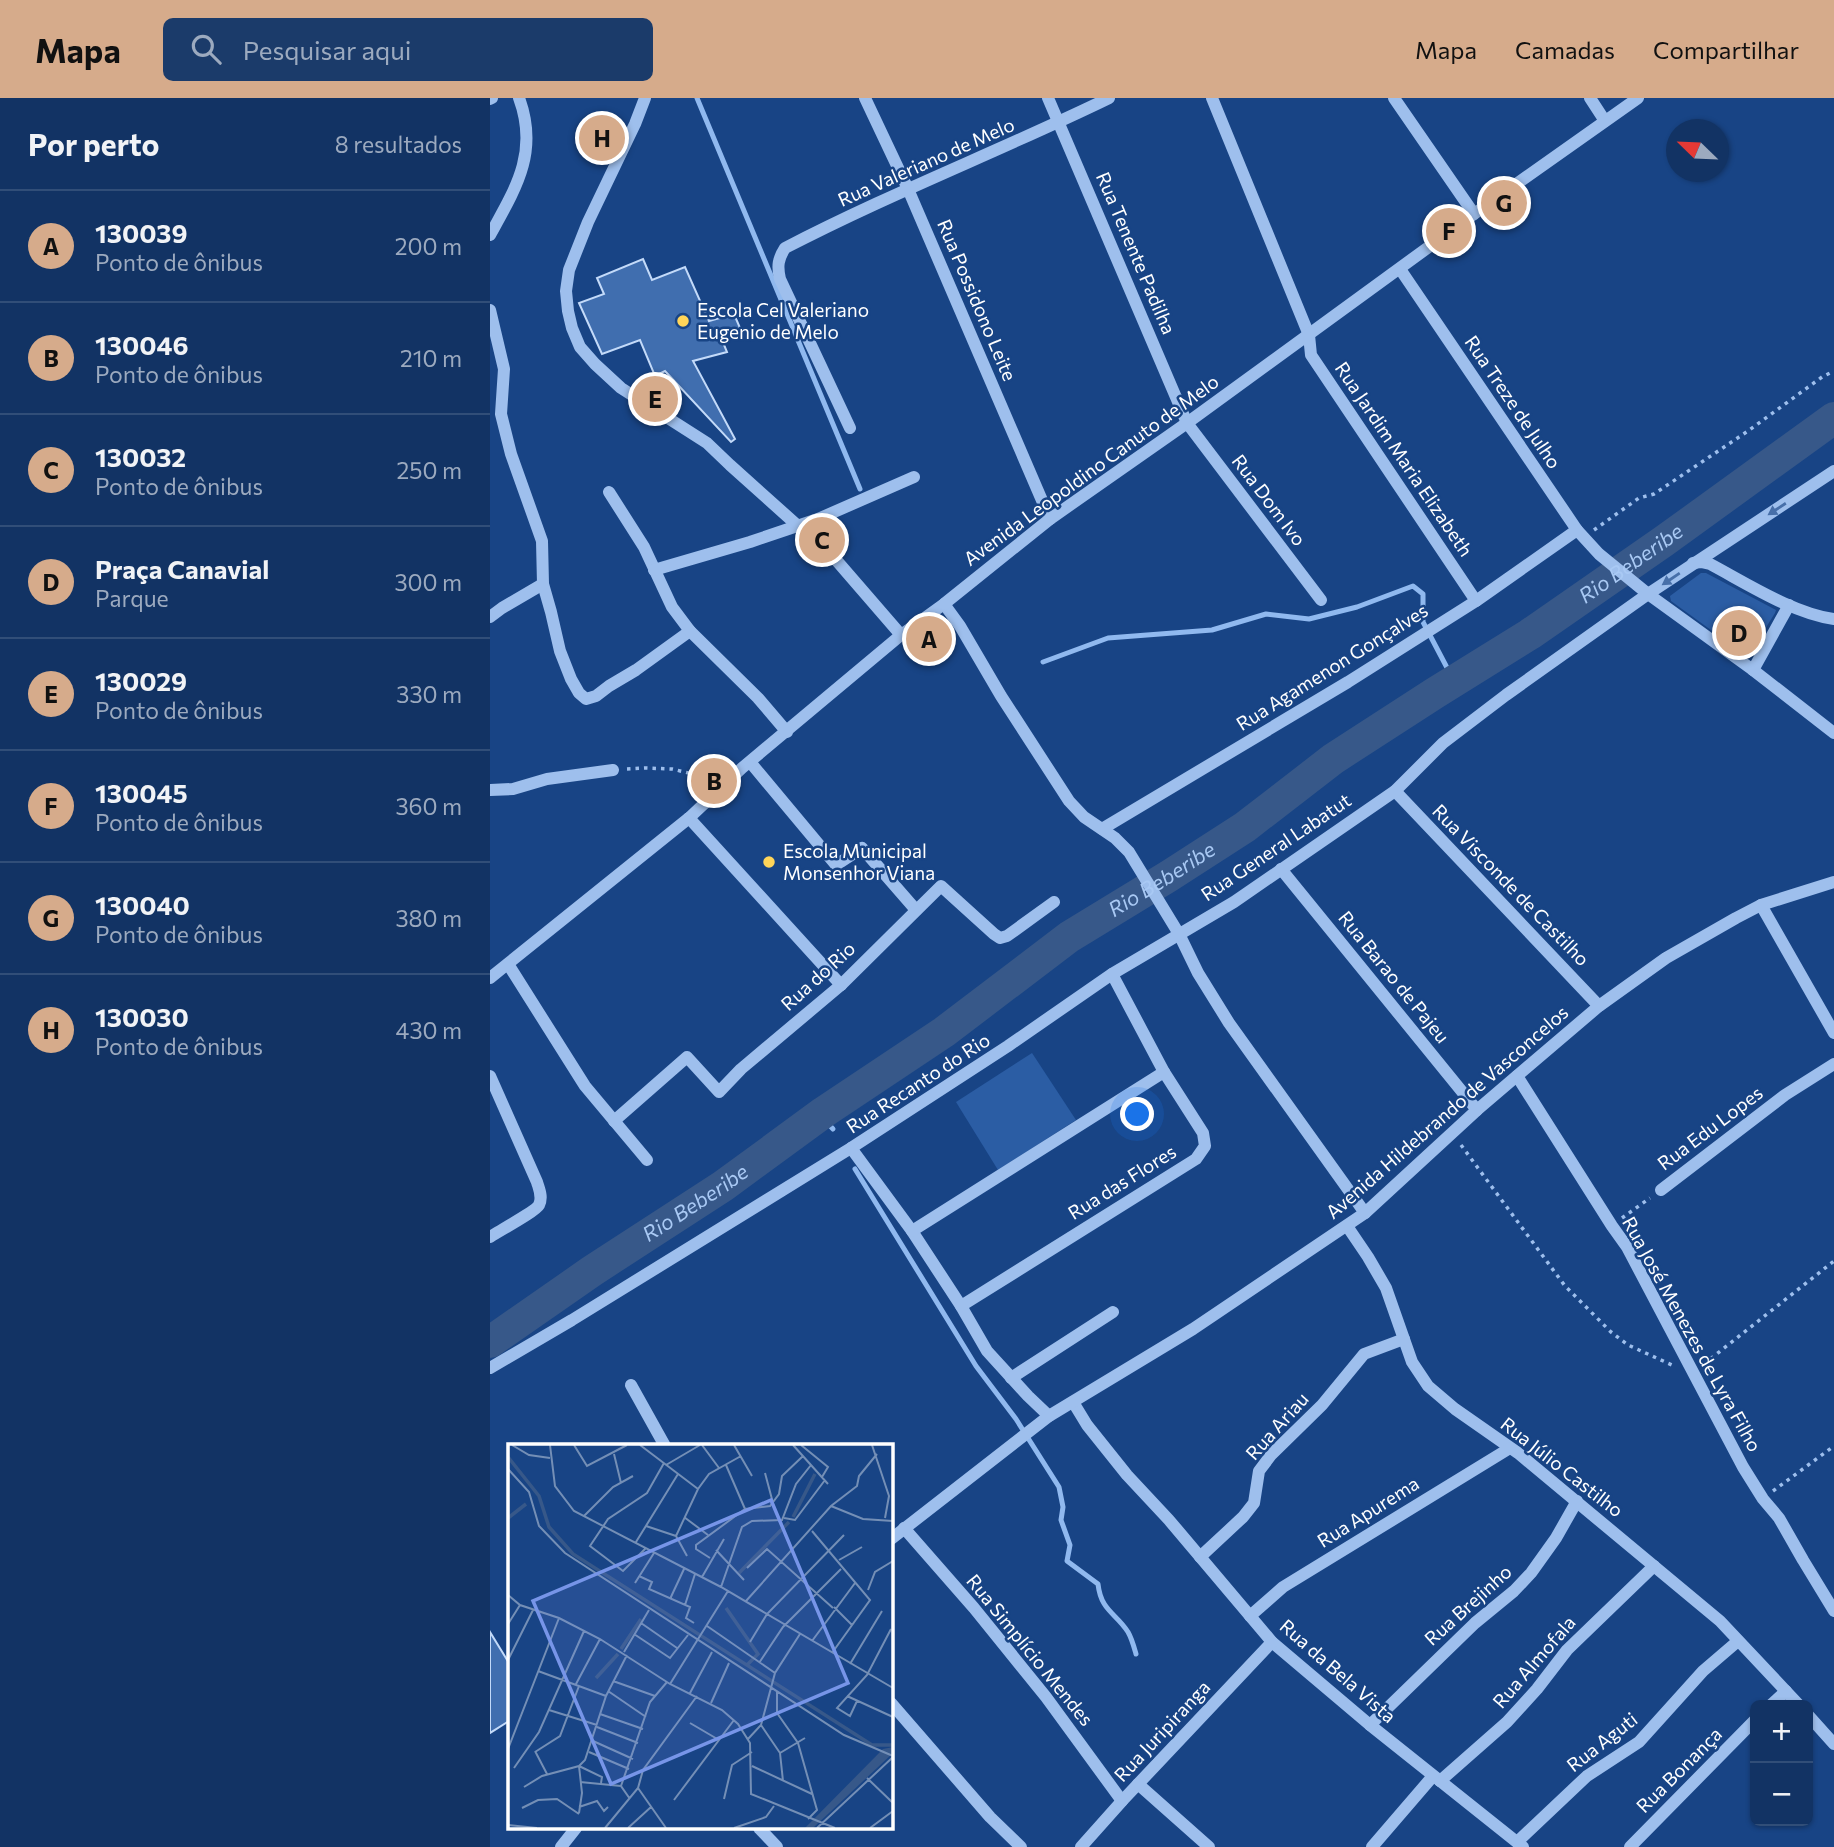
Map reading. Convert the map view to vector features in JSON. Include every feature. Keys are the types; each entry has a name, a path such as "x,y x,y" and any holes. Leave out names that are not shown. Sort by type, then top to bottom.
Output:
{"street":[{"path":"490,235 522,173 527,134 526,117 519,98"},
{"path":"645,98 569,270 566,291 568,312 580,347 621,388 708,443 837,561 901,635"},
{"name":"Rua Possidono Leite","path":"865,98 908,189 1051,519"},
{"name":"Rua Tenente Padilha","path":"1048,98 1187,423"},
{"name":"Rua Valeriano de Melo","path":"850,428 780,279 777,268 779,257 785,248 1109,98"},
{"name":"Rua Jardim Maria Elizabeth","path":"1212,98 1310,335 1311,355 1476,601"},
{"path":"1394,98 1474,214"},
{"path":"1590,98 1605,121"},
{"name":"Avenida Leopoldino Canuto de Melo","path":"490,978 688,818 746,765 901,635 1051,519 1638,98"},
{"name":"Rua Treze de Julho","path":"1400,269 1580,533 1598,554 1834,733"},
{"path":"490,310 503,369 502,414 511,454 542,541 543,584 560,651 579,693 586,699 596,696 690,631"},
{"name":"Rua Dom Ivo","path":"1187,423 1321,600"},
{"name":"Rua General Labatut","path":"1179,934 1234,902 1395,791 1443,743 1506,695 1648,594 1834,471"},
{"path":"654,569 750,542 830,514 914,477"},
{"path":"609,492 644,548 672,607 690,631 758,698 787,732"},
{"name":"Rua Agamenon Gonçalves","path":"1102,829 1348,682 1580,533"},
{"path":"1693,564 1710,564 1789,605 1834,619"},
{"path":"490,617 543,584"},
{"path":"944,604 1069,801 1084,817 1115,838 1129,852 1229,1023 1365,1213"},
{"path":"1753,670 1789,605"},
{"path":"746,765 836,865 862,848 916,910"},
{"path":"490,790 513,789 547,779 613,770"},
{"name":"Rua Visconde de Castilho","path":"1395,791 1599,1006"},
{"path":"688,818 841,985"},
{"name":"Rua Barao de Pajeu","path":"1282,869 1477,1110"},
{"name":"Avenida Hildebrando de Vasconcelos","path":"892,1538 1049,1416 1194,1329 1348,1226 1477,1110 1599,1006 1666,958 1761,905 1834,881"},
{"name":"Rua do Rio","path":"614,1121 687,1057 719,1092 741,1069 841,985 941,886 1000,938 1007,936 1054,902"},
{"path":"1761,905 1834,1033"},
{"name":"Rua Recanto do Rio","path":"1049,1416 987,1351 912,1231 851,1148 1008,1046 1112,974 1179,934"},
{"path":"508,964 585,1086 647,1160"},
{"name":"Rua das Flores","path":"961,1306 1196,1159 1205,1146 1203,1133 1164,1072 1112,974"},
{"name":"Rua Edu Lopes","path":"1661,1190 1785,1095 1834,1064"},
{"path":"912,1231 1164,1072"},
{"path":"490,1076 537,1182 541,1198 539,1206 490,1237"},
{"name":"Rua José Menezes de Lyra Filho","path":"1517,1076 1627,1247 1737,1456 1763,1499 1779,1518 1834,1611"},
{"path":"490,1368 851,1148"},
{"name":"Rua Júlio Castilho","path":"1348,1226 1386,1288 1412,1362 1428,1386 1577,1501 1720,1621 1794,1700"},
{"path":"1011,1378 1113,1312"},
{"name":"Rua Ariau","path":"1200,1557 1243,1517 1254,1503 1259,1471 1271,1455 1322,1405 1357,1361 1364,1354 1404,1339"},
{"path":"631,1385 664,1444"},
{"name":"Rua da Bela Vista","path":"1073,1402 1087,1425 1127,1475 1169,1520 1272,1642 1436,1779 1520,1844"},
{"name":"Rua Apurema","path":"1250,1616 1283,1587 1510,1448"},
{"name":"Rua Brejinho","path":"1370,1725 1531,1573 1556,1538 1577,1501"},
{"name":"Rua Simplício Mendes","path":"904,1528 974,1608 1046,1697 1122,1801"},
{"name":"Rua Almofala","path":"1372,1847 1436,1779 1507,1722 1567,1650 1654,1566"},
{"name":"Rua Aguti","path":"1520,1844 1587,1776 1639,1742 1703,1671 1738,1641"},
{"name":"Rua Juripiranga","path":"1081,1847 1272,1642"},
{"path":"1776,1700 1786,1691"},
{"path":"892,1704 990,1817 1021,1847"},
{"path":"1813,1721 1834,1744"},
{"name":"Rua Bonança","path":"1630,1847 1750,1725"},
{"path":"1138,1784 1209,1847"},
{"path":"561,1847 575,1829"},
{"path":"760,1829 778,1847"}],"path":[{"path":"1580,533 1639,498 1654,494 1834,371"},
{"path":"613,770 672,769 697,775 746,765"},
{"path":"1453,1134 1565,1286 1611,1332 1637,1350 1692,1372 1834,1261"},
{"name":"Rua Edu Lopes","path":"1612,1226 1661,1190"},
{"path":"1763,1499 1834,1446"}],"shaded area":[{"path":"1701,573 1706,573 1776,610 1749,655 1671,601 1670,596"},
{"path":"1032,1053 1076,1120 998,1170 956,1102"}],"building":[{"path":"643,259 652,280 685,267 709,321 734,314 740,328 720,335 727,352 693,361 735,439 731,442 665,371 655,376 640,340 602,354 579,303 604,294 597,278"},
{"path":"490,1632 508,1661 508,1722 490,1733"}],"waterway":[{"path":"697,98 860,489"},
{"name":"Rio Beberibe","path":"490,1342 592,1271 723,1186 824,1112 944,1032 1069,937 1245,827 1333,759 1530,634 1834,418"},
{"path":"1043,662 1108,638 1212,630 1266,614 1309,619 1357,607 1413,586 1423,594 1423,622 1454,681"},
{"path":"820,1115 833,1129"},
{"path":"855,1169 976,1366 1016,1419 1059,1487 1063,1507 1061,1520 1070,1545 1067,1561 1098,1584 1102,1600 1128,1632 1136,1654"}],"place":[{"name":"130030","path":"602,138"},
{"name":"130040","path":"1504,203"},
{"name":"130045","path":"1449,231"},
{"name":"Escola Cel Valeriano Eugenio de Melo","path":"683,321"},
{"name":"130029","path":"655,399"},
{"name":"130032","path":"822,540"},
{"name":"Praça Canavial","path":"1739,633"},
{"name":"130039","path":"929,639"},
{"name":"130046","path":"714,781"},
{"name":"Escola Municipal Monsenhor Viana","path":"769,862"}]}
